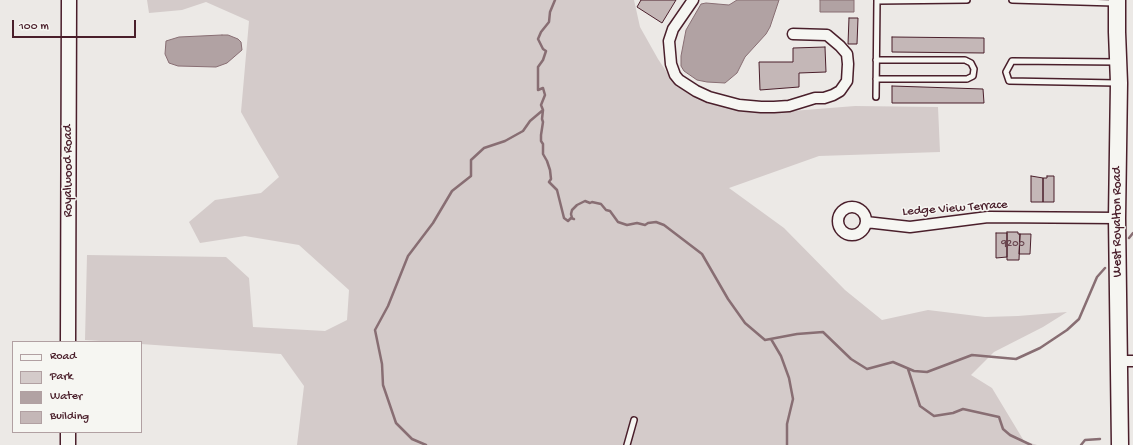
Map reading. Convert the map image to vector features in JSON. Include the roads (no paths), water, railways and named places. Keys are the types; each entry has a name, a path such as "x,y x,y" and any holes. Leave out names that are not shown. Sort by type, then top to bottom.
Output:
{"main road":[{"name":"West Royalton Road","path":"1117,2 1119,83 1117,218 1126,361 1120,445"}],"street":[{"name":"Royalwood Road","path":"68,341 69,0"},
{"path":"693,0 673,29 669,41 671,64 675,75 679,80 696,91 710,97 739,104 774,107 789,106 815,98 824,98 834,95 840,91 847,81 847,54 827,35 793,34"},
{"name":"Ledge View Terrace","path":"866,222 910,227 993,217 1117,218"},
{"path":"68,433 68,445"}],"lane":[{"path":"876,97 877,0 967,0"},
{"path":"1012,0 1117,2"},
{"path":"876,60 964,60 971,63 974,69 972,76 967,79 876,79"},
{"path":"1118,62 1012,62 1006,72 1009,81 1119,83"},
{"path":"627,445 634,420"}],"water":[{"path":"737,0 779,0 770,27 766,34 745,57 737,73 725,83 697,80 684,71 681,66 681,56 686,30 701,4 729,5"},
{"path":"820,0 854,0 854,12 820,12"},
{"path":"228,35 238,39 241,42 242,50 227,63 216,67 178,66 169,63 165,54 166,41 179,37"}],"waterway":[{"path":"555,0 550,12 549,22 541,32 538,39 543,49 546,51 543,60 538,67 538,90 543,88 545,95 541,105 543,110 541,135 543,154 550,170 551,179 549,182 557,190 564,218 568,221 571,218 574,219 572,218 571,214 572,210 577,205 585,201 601,204 606,210 610,211 618,222 627,225 637,223 645,225 656,222 664,225 702,254 728,299 745,323 765,340 797,334 823,332 851,359 867,369 893,362 914,371 927,372 972,355 1016,359 1040,348 1067,330 1079,319 1097,277 1105,268"},
{"path":"426,445 412,439 396,423 383,385 382,364 375,330 388,306 408,256 433,223 452,191 471,176 471,160 484,148 505,141 523,131 530,121 543,110"},
{"path":"1129,238 1133,233"},
{"path":"771,339 781,356 789,378 793,399 787,424 787,445"},
{"path":"908,369 920,406 934,416 953,413 963,409 999,417 1003,429 1010,435 1031,445"},
{"path":"1081,445 1085,440 1100,439"}]}
